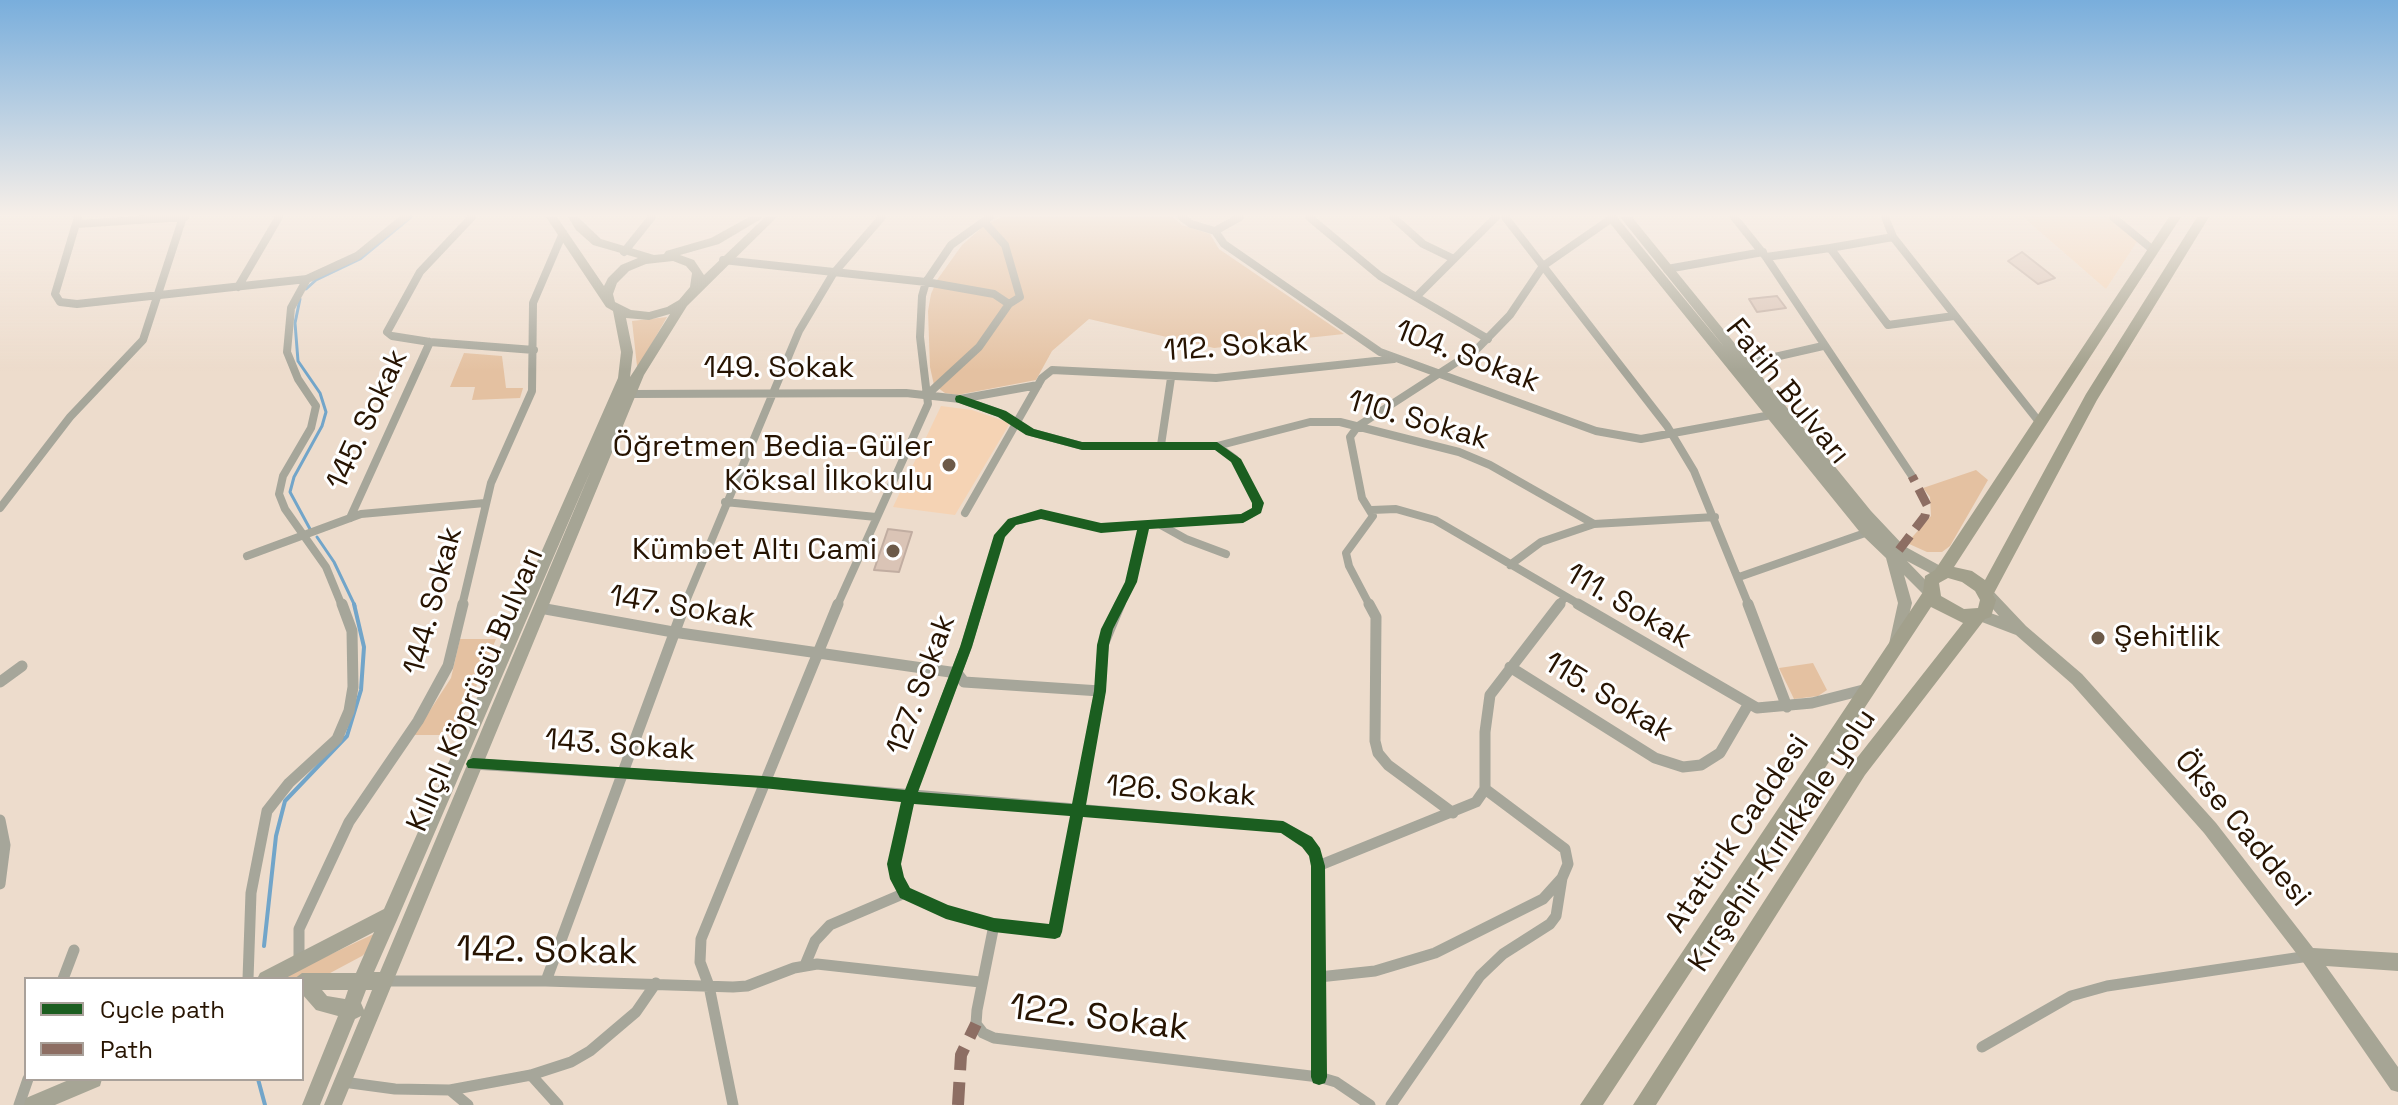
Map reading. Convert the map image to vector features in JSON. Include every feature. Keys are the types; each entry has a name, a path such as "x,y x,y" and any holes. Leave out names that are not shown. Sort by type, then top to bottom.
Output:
{"highway":[{"path":"2141,269 1955,555 1931,581 1931,593 1951,613 1979,615 1988,606 1986,593 2091,398 2171,269"},
{"path":"1941,573 1966,576 1986,593"},
{"name":"Atatürk Caddesi","path":"1591,1105 1931,593"},
{"name":"Kırşehir-Kırıkkale yolu","path":"1644,1105 1859,769 1979,615"}],"main road":[{"path":"588,269 615,308 649,316 683,303 715,269"},
{"path":"615,308 608,287 625,269"},
{"path":"694,269 698,273 696,288"},
{"name":"Fatih Bulvarı","path":"1656,269 1868,532 1895,553 1941,573"},
{"name":"Fatih Bulvarı","path":"1667,269 1895,553 1931,593"},
{"name":"Kılıçlı Köprüsü Bulvarı","path":"333,1105 630,394 646,359 683,303"},
{"name":"Kılıçlı Köprüsü Bulvarı","path":"311,1105 361,981 617,396 627,363 615,308"},
{"path":"1895,646 1905,603 1895,553 1932,559 1955,555"},
{"name":"Ökse Caddesi","path":"1986,593 2021,630 2077,679 2210,828 2309,956 2398,1083"},
{"path":"1979,615 2021,630"},
{"path":"284,973 391,914"},
{"path":"2309,956 2398,962"},
{"path":"304,982 385,981"},
{"path":"304,984 322,1004 372,1011"},
{"path":"33,1105 90,1081"},
{"path":"65,1105 93,1081"}],"street":[{"path":"63,269 55,294 60,302 116,302 180,291 307,279 330,269"},
{"path":"0,508 70,417 126,362 143,340 165,269"},
{"path":"238,287 249,269"},
{"path":"423,269 389,324 387,332 392,336 534,350"},
{"name":"144. Sokak","path":"284,973 299,929 349,822 418,721 448,666 485,503 500,461 532,391 533,303 548,269"},
{"path":"790,269 926,282 994,294 1009,304"},
{"path":"546,981 620,771 725,502 799,331 838,269"},
{"path":"733,1105 709,986 700,962 701,939 816,653 928,404 920,337 922,296 926,282 935,269"},
{"path":"928,394 979,347 1009,304 1020,297 1012,269"},
{"name":"104. Sokak","path":"1259,269 1380,352 1617,437 1641,439 1673,435 1771,415"},
{"path":"1371,269 1488,339"},
{"path":"1416,297 1444,269"},
{"path":"1453,813 1388,765 1378,753 1375,741 1376,617 1349,566 1346,553 1372,520 1372,510 1362,498 1350,437 1358,426 1488,339 1510,315 1541,269"},
{"path":"1545,269 1673,435 1715,517 1787,707"},
{"path":"1773,269 1912,476"},
{"path":"1845,269 1888,325 1954,316"},
{"path":"1917,269 2040,423"},
{"path":"248,977 251,893 267,811 289,783 337,739 349,711 353,687 352,631 326,567 285,509 279,494 283,476 311,428 316,406 298,379 287,352 291,308 307,279"},
{"name":"145. Sokak","path":"350,518 430,342"},
{"path":"1744,364 1823,346"},
{"name":"112. Sokak","path":"928,394 960,399 1038,385 1046,373 1060,369 1171,378 1216,378 1397,359"},
{"path":"1161,445 1171,378"},
{"path":"965,513 1038,385"},
{"name":"149. Sokak","path":"630,394 928,394"},
{"name":"110. Sokak","path":"960,399 987,407 1047,438 1082,446 1217,446 1310,422 1326,420 1358,426 1459,452 1490,465 1594,524"},
{"name":"127. Sokak","path":"905,893 897,879 894,864 909,797 957,673 1000,535 1012,522 1041,514 1101,528 1243,518 1257,510 1256,497 1235,459 1217,446"},
{"path":"725,502 876,517"},
{"path":"247,556 370,513 485,503"},
{"name":"111. Sokak","path":"1372,510 1406,511 1435,520 1748,705 1757,708 1787,707 1867,689"},
{"path":"1510,565 1541,542 1594,524 1715,517"},
{"path":"1159,524 1186,539 1226,554"},
{"path":"980,982 829,964 805,965 815,941 830,925 905,893 946,912 994,925 1055,932 1100,691 1103,645 1107,629 1131,582 1139,558 1144,525"},
{"path":"1739,577 1868,532"},
{"path":"1370,1105 1336,1082 1319,1077 1318,866 1470,807 1485,789 1490,695 1565,597"},
{"name":"147. Sokak","path":"540,608 673,632 957,673 964,682 1100,691"},
{"path":"0,682 22,666"},
{"name":"115. Sokak","path":"1510,667 1655,758 1683,767 1701,765 1720,753 1748,705"},
{"name":"143. Sokak","path":"473,764 763,782"},
{"name":"126. Sokak","path":"763,782 1283,827 1307,842 1315,853 1318,866"},
{"path":"1391,1105 1480,976 1503,954 1550,924 1556,916 1562,878 1568,864 1565,849 1485,789"},
{"path":"0,820 5,845 0,884"},
{"path":"1319,977 1375,971 1435,953 1543,899 1562,878"},
{"name":"122. Sokak","path":"994,925 980,982 976,1024 983,1033 994,1038 1319,1077"},
{"path":"64,977 74,950"},
{"path":"1982,1047 2071,996 2107,986 2309,956"},
{"name":"142. Sokak","path":"385,981 747,986 805,965"},
{"path":"343,1082 395,1089 450,1090 531,1075 571,1062 590,1051 636,1012 656,983"},
{"path":"531,1075 558,1105"},
{"path":"19,1105 27,1081"},
{"path":"450,1090 468,1105"}],"shaded area":[{"path":"945,269 1248,269 1344,334 1214,348 1089,319 1052,351 1036,380 957,395 945,393 934,385 930,367 928,311 937,280"},
{"path":"2082,269 2119,269 2106,289"},
{"path":"667,317 639,366 637,366 632,321"},
{"path":"464,353 502,356 506,388 523,388 520,398 472,400 475,387 450,387"},
{"name":"Öğretmen Bedia-Güler Köksal İlkokulu","path":"941,406 972,410 1010,423 955,515 893,507"},
{"path":"1976,470 1988,480 1950,546 1942,552 1927,552 1907,543 1931,516 1930,497 1923,488"},
{"path":"460,639 496,639 456,735 414,735 451,678"},
{"path":"1813,663 1827,690 1818,696 1794,699 1779,668"},
{"path":"378,932 370,949 362,956 304,987 304,977 282,977"}],"building":[{"path":"2018,269 2043,269 2055,278 2038,284"},
{"path":"1777,296 1786,308 1757,312 1749,299"},
{"name":"Kümbet Altı Cami","path":"888,529 912,532 899,572 874,570"}],"waterway":[{"path":"306,289 316,280 340,269"},
{"path":"300,299 295,323 298,361 320,393 326,412 322,426 294,477 290,492 310,529"},
{"path":"317,537 334,562 355,606"},
{"path":"264,946 276,836 285,801 347,736 361,690 364,647 354,604"},
{"path":"259,1081 265,1105"}],"marked path":[{"path":"1899,550 1925,516 1927,505 1912,476"},
{"path":"958,1105 961,1055 976,1024"}],"cycle path":[{"path":"960,399 1002,414 1030,432 1082,446 1217,446 1235,459 1258,503 1257,510 1243,518 1101,528 1041,514 1012,522 1000,535 966,647 909,797 894,864 897,879 905,893 946,912 994,925 1055,932 1100,691 1103,645 1107,629 1131,582 1144,525"},
{"path":"473,764 763,782 1283,827 1307,842 1315,853 1318,866 1319,1077"}],"place":[{"name":"Öğretmen Bedia-Güler Köksal İlkokulu","path":"949,465"},
{"name":"Kümbet Altı Cami","path":"893,551"},
{"name":"Şehitlik","path":"2098,638"}]}
